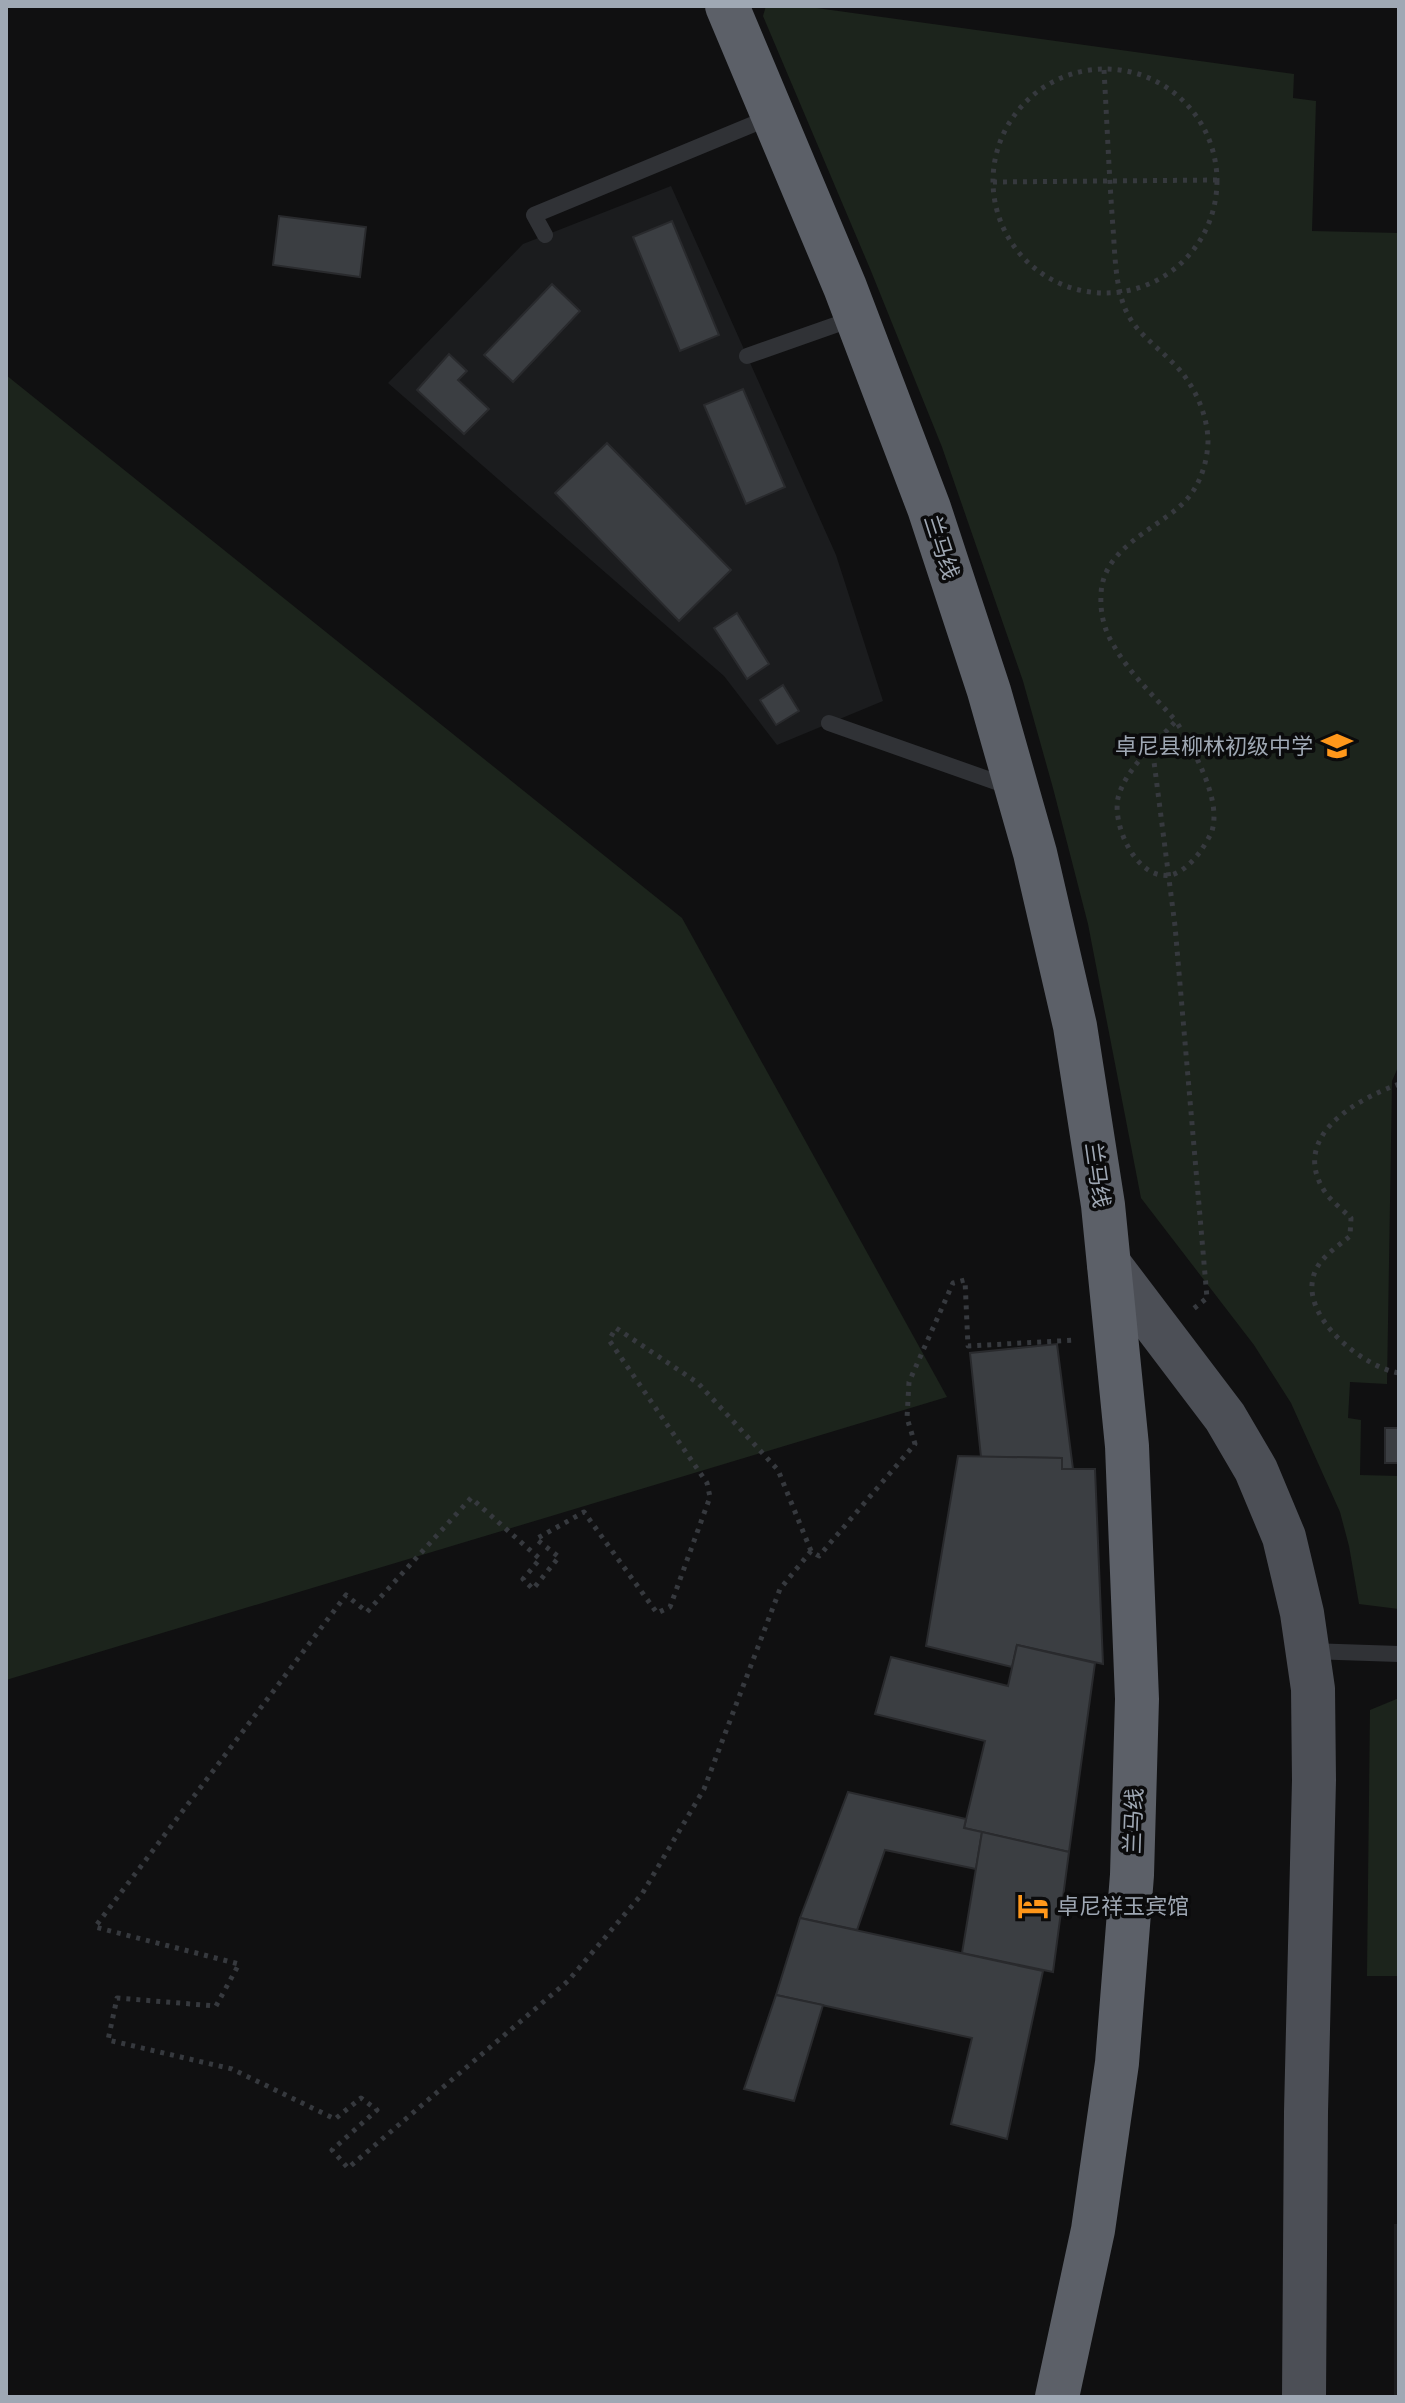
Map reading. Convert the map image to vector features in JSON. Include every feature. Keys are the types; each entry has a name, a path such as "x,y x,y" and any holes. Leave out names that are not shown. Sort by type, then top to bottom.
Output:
{"highway":[{"name":"兰马线","path":"727,6 856,317 929,508 989,691 1035,853 1075,1026 1103,1205 1127,1446 1137,1699 1132,1875 1117,2063 1096,2215 1057,2397"}],"main road":[{"path":"1109,1264 1225,1417 1256,1470 1284,1537 1302,1613 1313,1689 1314,1780 1306,2112 1304,2397"}],"lane":[{"path":"545,235 534,215 773,116"},
{"path":"747,356 856,317"},
{"path":"829,723 1017,789"},
{"path":"1308,1651 1399,1654"}],"path":[{"path":"1120,69 1156,80 1186,103 1208,134 1218,170 1216,207 1201,241 1177,270 1144,288 1107,295 1071,289 1037,271 1012,245 997,211 992,174 1001,138 1020,107 1048,84 1083,71 1104,70 1120,69"},
{"path":"1104,70 1109,181 1120,292 1135,326 1173,362 1190,385 1203,411 1208,438 1204,468 1190,495 1118,554 1108,568 1101,587 1100,608 1113,645 1127,666 1176,721 1204,775 1214,818 1212,831 1198,855 1182,870 1168,875 1154,871 1135,857 1122,836 1117,809 1122,787 1133,768 1176,721"},
{"path":"993,182 1217,180"},
{"path":"1152,746 1186,1040 1207,1298"},
{"path":"1399,1084 1368,1096 1349,1109 1328,1129 1316,1147 1313,1156 1323,1189 1351,1218 1350,1236 1322,1260 1312,1280 1317,1311 1333,1333 1367,1360 1399,1373"},
{"path":"811,1551 780,1589 704,1789 642,1894 568,1981 348,2168 332,2150 377,2110 361,2098 335,2119 232,2069 108,2040 117,1998 216,2006 239,1964 95,1927 346,1595 367,1612 471,1498 540,1559 523,1579 533,1589 559,1557 536,1539 584,1512 657,1613 670,1607 710,1497 707,1483 609,1340 616,1328 698,1383 778,1470 811,1551 819,1556 915,1444 907,1418 909,1382 953,1283 965,1280 968,1346 1117,1337"}],"shaded area":[{"path":"766,6 802,6 1294,74 1293,98 1316,101 1312,231 1399,233 1399,1065 1392,1081 1387,1384 1350,1382 1348,1418 1361,1420 1360,1475 1399,1476 1399,1609 1359,1604 1340,1512 1291,1403 1254,1345 1141,1198 1088,924 1023,681 942,447 763,16"},
{"path":"671,186 836,555 883,701 777,745 724,676 388,383 523,244"},
{"path":"6,375 682,918 947,1397 6,1680"},
{"path":"1399,1698 1399,1976 1367,1976 1370,1710"},
{"path":"1394,2224 1399,2224 1399,2397 1394,2397"}],"building":[{"path":"279,216 366,227 360,277 273,265"},
{"path":"672,221 719,335 680,351 633,237"},
{"path":"552,284 580,311 513,382 484,355"},
{"path":"449,354 467,371 458,380 489,409 464,434 417,390"},
{"path":"743,389 785,487 746,504 704,405"},
{"path":"607,443 731,570 679,621 555,493"},
{"path":"737,613 769,664 747,679 714,628"},
{"path":"783,685 799,711 776,725 760,700"},
{"path":"1057,1344 1073,1469 1062,1469 1062,1458 981,1457 970,1353"},
{"path":"1385,1428 1399,1428 1399,1463 1385,1463"},
{"path":"958,1456 1062,1458 1062,1469 1095,1469 1103,1664 1017,1645 1012,1667 926,1646"},
{"path":"1017,1645 1095,1663 1069,1852 964,1828 985,1741 875,1714 891,1657 1008,1686"},
{"path":"848,1792 966,1819 964,1828 982,1832 976,1869 885,1850 857,1930 800,1918"},
{"path":"982,1832 1069,1852 1053,1972 962,1953"},
{"path":"800,1918 1043,1971 1007,2139 951,2124 972,2038 776,1995"},
{"path":"776,1995 823,2005 794,2101 744,2089"}],"place":[{"name":"卓尼县柳林初级中学","path":"1337,746"},
{"name":"卓尼祥玉宾馆","path":"1033,1906"}]}
